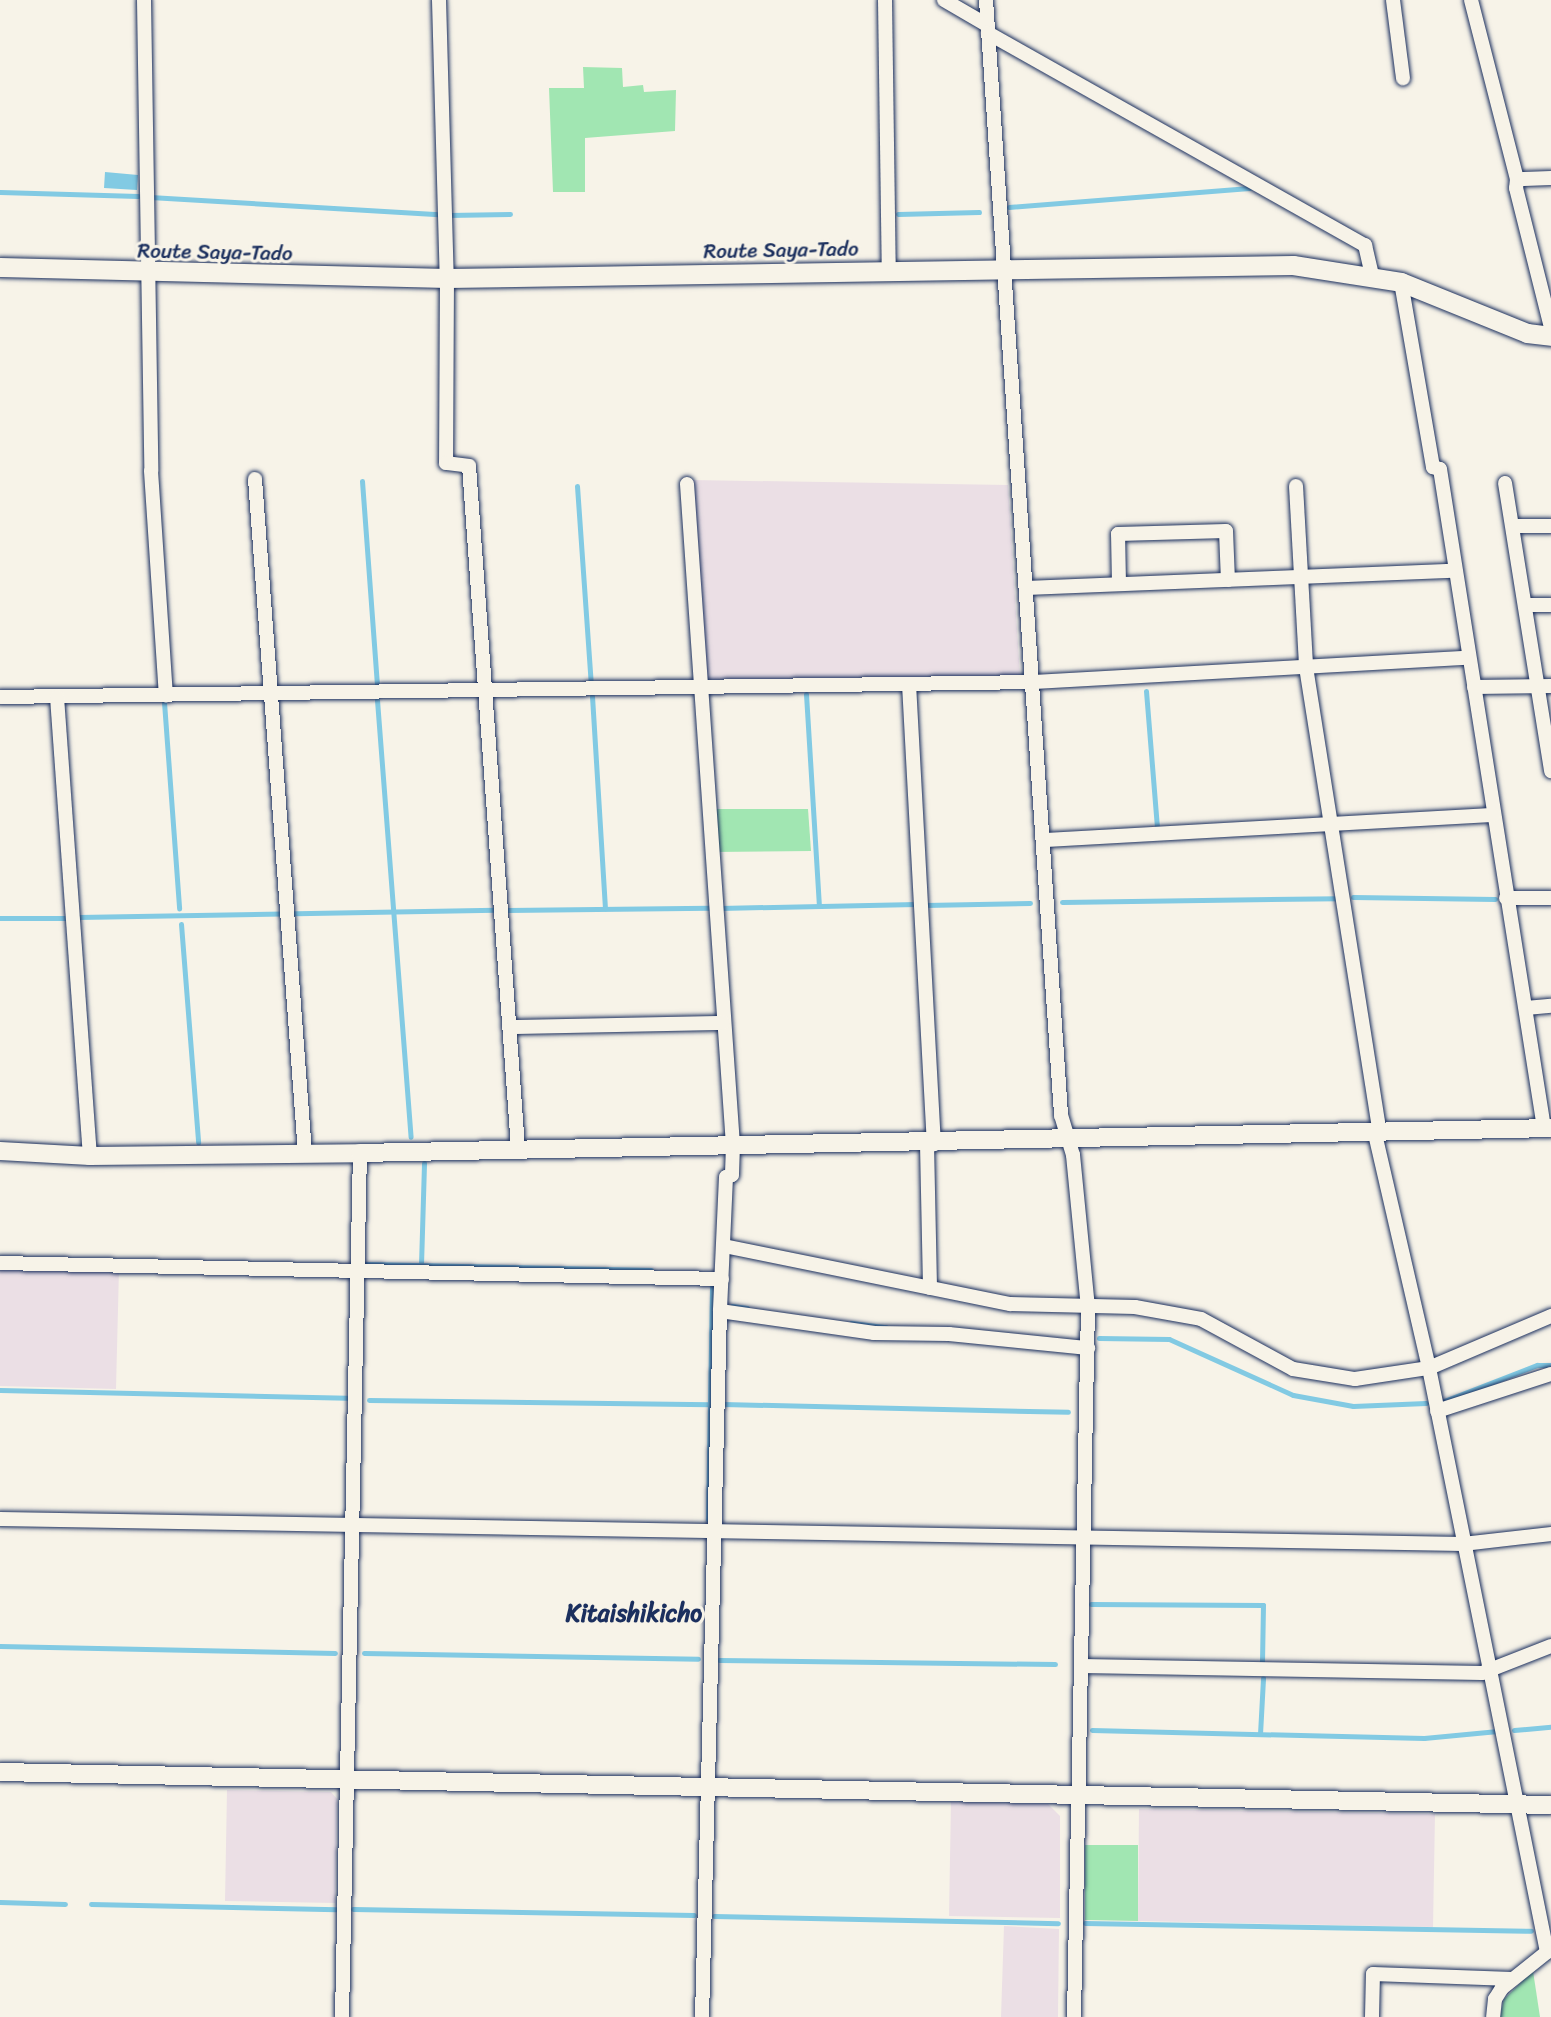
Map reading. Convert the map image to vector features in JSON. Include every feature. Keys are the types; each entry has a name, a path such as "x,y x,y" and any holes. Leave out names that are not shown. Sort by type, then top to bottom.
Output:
{"main road":[{"name":"Route Saya-Tado","path":"0,267 147,273 447,278 1293,265 1401,282 1527,333 1551,336"}],"street":[{"path":"144,0 151,464 166,696"},
{"path":"439,0 447,278 446,463 469,470 519,1148"},
{"path":"885,0 889,271"},
{"path":"944,0 988,29 1365,245 1372,276"},
{"path":"986,0 1061,1115 1069,1140 1088,1307 1074,2017"},
{"path":"1393,0 1403,78"},
{"path":"1471,0 1517,178 1551,327"},
{"path":"1517,178 1551,178"},
{"path":"0,1151 90,1156 360,1153 733,1144 930,1144 1548,1128 1506,898 1474,687 1453,571 1441,478 1433,467 1401,282"},
{"path":"255,479 285,914 305,1153"},
{"path":"1505,483 1526,605 1544,686 1551,768"},
{"path":"687,484 699,688 733,1144 732,1175 726,1177 720,1311 702,2017"},
{"path":"1296,486 1306,667 1378,1134 1429,1368 1547,1952 1512,1979 1495,1999 1493,2017"},
{"path":"1514,526 1551,526"},
{"path":"1119,584 1118,534 1226,531 1228,580"},
{"path":"1026,587 1453,571"},
{"path":"1526,605 1551,605"},
{"path":"0,697 1032,682 1468,658"},
{"path":"909,684 930,1144 930,1288"},
{"path":"1474,687 1544,686"},
{"path":"57,697 90,1156"},
{"path":"1044,839 1493,815"},
{"path":"1506,898 1551,898"},
{"path":"1526,1008 1551,1006"},
{"path":"510,1027 723,1023"},
{"path":"342,2017 360,1153"},
{"path":"724,1246 1010,1304 1135,1307 1201,1319 1293,1369 1355,1379 1429,1368 1551,1316"},
{"path":"0,1264 722,1279"},
{"path":"720,1311 874,1333 949,1334 1088,1348"},
{"path":"1437,1411 1551,1374"},
{"path":"0,1519 1463,1544 1551,1534"},
{"path":"1082,1666 1323,1673 1490,1670 1551,1646"},
{"path":"0,1772 345,1782 1551,1805"},
{"path":"1372,2017 1373,1974 1512,1979"}],"shaded area":[{"path":"691,480 1008,485 1020,676 706,680"},
{"path":"0,1267 119,1269 116,1389 0,1386"},
{"path":"227,1790 331,1792 337,1799 335,1903 225,1901"},
{"path":"951,1802 1048,1804 1060,1816 1060,1918 949,1916"},
{"path":"1139,1809 1435,1814 1433,1927 1138,1921"},
{"path":"1004,1926 1059,1929 1058,2017 1001,2017"}],"green space":[{"path":"583,67 622,68 623,87 643,85 644,92 676,90 675,131 585,138 585,192 553,192 549,88 584,88"},
{"path":"710,809 808,809 811,851 714,852"},
{"path":"1085,1845 1138,1845 1138,1921 1085,1920"},
{"path":"1533,1971 1540,2017 1500,2017 1504,1999"}],"water":[{"path":"105,172 138,175 137,190 104,188"}],"waterway":[{"path":"1009,207 1249,188"},
{"path":"0,192 138,196"},
{"path":"150,197 438,214"},
{"path":"898,214 979,212"},
{"path":"448,215 510,214"},
{"path":"362,481 377,686"},
{"path":"577,486 591,685"},
{"path":"1146,691 1157,829"},
{"path":"806,694 819,906"},
{"path":"592,696 605,909"},
{"path":"377,700 411,1137"},
{"path":"164,702 179,908"},
{"path":"1353,897 1495,899"},
{"path":"1062,902 1338,898"},
{"path":"925,905 1030,903"},
{"path":"720,908 916,904"},
{"path":"506,910 709,908"},
{"path":"78,917 495,910"},
{"path":"0,918 67,918"},
{"path":"181,924 198,1142"},
{"path":"421,1265 424,1163"},
{"path":"365,1264 651,1270"},
{"path":"708,1519 712,1285"},
{"path":"732,1306 747,1308"},
{"path":"851,1323 886,1327"},
{"path":"1099,1338 1169,1339 1293,1395 1353,1406 1426,1403"},
{"path":"1444,1401 1537,1365 1551,1365"},
{"path":"0,1390 347,1398"},
{"path":"369,1400 710,1404"},
{"path":"723,1404 1068,1412"},
{"path":"1091,1604 1263,1605 1262,1664"},
{"path":"0,1646 335,1653"},
{"path":"364,1653 698,1659"},
{"path":"719,1660 1055,1664"},
{"path":"1260,1734 1263,1678"},
{"path":"1514,1730 1551,1727"},
{"path":"1092,1730 1424,1738 1498,1731"},
{"path":"0,1902 65,1904"},
{"path":"91,1904 336,1909"},
{"path":"353,1909 694,1915"},
{"path":"714,1916 1058,1923"},
{"path":"1085,1923 1531,1931"}],"district":[{"name":"Kitaishikicho","path":"634,1614"}]}
